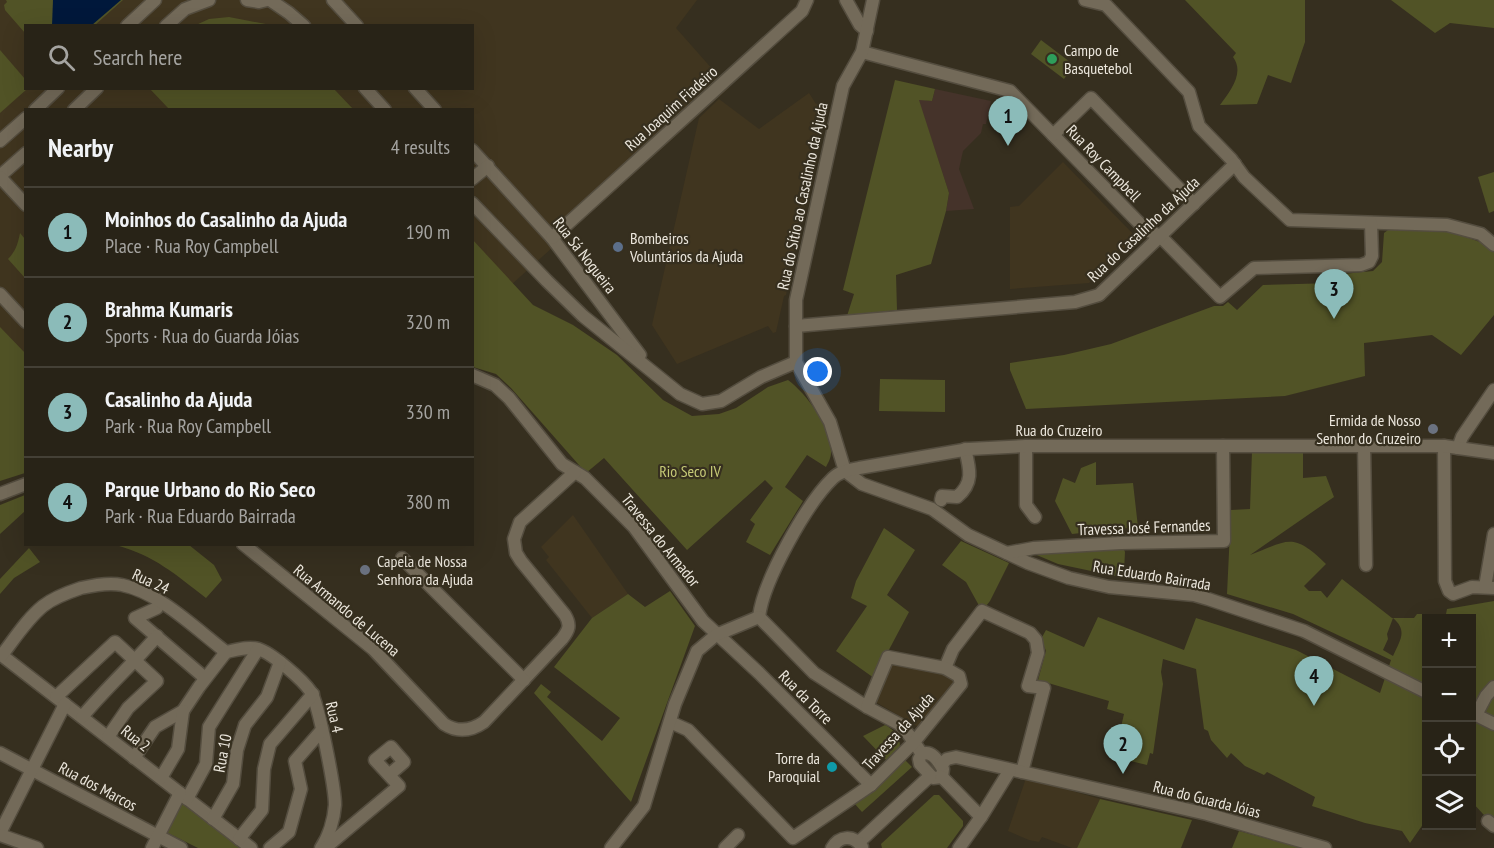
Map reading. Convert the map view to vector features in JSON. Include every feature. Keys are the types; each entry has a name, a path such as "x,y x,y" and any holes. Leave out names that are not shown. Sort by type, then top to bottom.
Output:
{"street":[{"path":"129,24 156,0"},
{"path":"168,24 185,9 209,0"},
{"path":"247,0 259,2 269,0 290,12 302,24"},
{"path":"333,0 355,24"},
{"name":"Rua Joaquim Fiadeiro","path":"552,238 802,11 807,0"},
{"path":"846,0 860,25 867,32"},
{"name":"Rua do Sítio ao Casalinho da Ajuda","path":"796,362 796,300 843,86 862,52 873,0"},
{"path":"1085,0 1106,5 1190,92 1199,126 1235,164 1244,177 1290,220 1448,225 1481,234 1494,246"},
{"name":"Rua Roy Campbell","path":"862,52 1010,91 1145,229 1160,236 1220,297 1254,268 1361,265 1369,262 1372,256 1371,223"},
{"path":"37,108 56,90"},
{"path":"76,108 95,90"},
{"path":"367,90 383,108"},
{"path":"418,90 433,108"},
{"path":"1053,135 1091,98 1194,204"},
{"path":"0,141 24,120"},
{"name":"Rua Sá Nogueira","path":"474,152 552,238 650,368"},
{"path":"24,155 0,177 24,203"},
{"name":"Rua do Casalinho da Ajuda","path":"796,326 1075,302 1099,295 1148,245 1235,164"},
{"path":"474,177 488,166"},
{"name":"Rua Sá Nogueira","path":"474,205 583,316 680,394 702,404 721,401 761,377 796,362"},
{"path":"0,294 24,320"},
{"path":"583,316 594,318 606,310"},
{"path":"796,362 831,422 845,471 835,477 803,516 760,604 759,617 814,673 867,707 899,724 922,754 919,762 938,773 981,817"},
{"name":"Travessa do Armador","path":"474,376 504,392 558,460 585,478 634,527 703,621 716,635"},
{"path":"1458,448 1462,436 1494,390"},
{"path":"1364,445 1365,565"},
{"path":"1026,446 1026,505 1035,517"},
{"name":"Rua do Cruzeiro","path":"845,471 965,449 1026,446 1444,446 1494,453"},
{"name":"Travessa José Fernandes","path":"1007,553 1023,549 1066,546 1224,541 1223,446"},
{"path":"1444,446 1445,580 1449,591 1453,594 1472,587 1489,587 1494,534"},
{"path":"941,500 942,496 957,497 965,490 969,480 965,449"},
{"name":"Rua Eduardo Bairrada","path":"845,471 862,484 932,509 968,535 1069,578 1109,587 1194,595 1261,616 1304,631 1422,690"},
{"name":"Rua Armando de Lucena","path":"245,546 373,649 449,727 457,730 475,728 484,722 569,630 570,625 565,615 516,553 514,534 520,522 575,472"},
{"path":"0,494 24,485"},
{"path":"402,558 524,680"},
{"name":"Rua 24","path":"1,655 44,605 71,591 95,585 122,585 146,594 163,603 226,652"},
{"path":"157,608 135,618 206,678"},
{"path":"945,668 953,649 982,611 1030,633 1036,640 1038,653 1028,686 1044,688 1016,771 959,848"},
{"path":"610,848 644,806 693,657 701,646 716,635 759,617"},
{"name":"Rua da Torre","path":"716,635 759,673 871,785"},
{"path":"82,717 157,636"},
{"path":"31,847 0,834 61,701 115,642 157,681 128,708 108,737"},
{"path":"134,758 155,727 183,711 226,652 258,649"},
{"path":"152,848 207,764 209,727 258,649"},
{"name":"Rua 4","path":"258,649 280,662 302,680 313,694 335,804 323,848"},
{"name":"Rua 2","path":"1,655 251,848"},
{"name":"Travessa da Ajuda","path":"670,722 688,730 793,837 871,785 914,742 961,684 959,676 945,668 888,657 867,707"},
{"name":"Rua 10","path":"213,819 233,784 237,750 245,725 267,697 280,662"},
{"path":"1476,711 1494,687"},
{"path":"239,839 262,810 264,769 270,744 313,694"},
{"path":"161,778 178,749 183,711"},
{"path":"1476,715 1494,724"},
{"path":"270,848 289,831 301,789 295,760 322,730"},
{"name":"Rua dos Marcos","path":"0,753 181,848"},
{"name":"Rua do Guarda Jóias","path":"938,773 947,759 956,758 1206,814 1325,848"},
{"path":"832,848 838,840 843,838 854,839 861,845 938,773"},
{"path":"323,848 399,786 389,775"},
{"path":"724,848 738,835"}],"shaded area":[{"path":"0,0 24,0 24,90 474,90 474,24 84,24 111,0 697,0 676,28 729,88 501,294 474,264 474,108 24,108 24,359 0,333"},
{"path":"935,89 991,101 986,124 983,124 981,133 963,151 959,169 974,209 946,211 949,193 918,99 932,101"},
{"path":"809,93 816,104 823,101 827,105 776,332 773,333 768,326 677,364 652,325 699,118 719,99 759,129"},
{"path":"1063,162 1136,237 1089,283 1010,289 1010,207 1019,206"},
{"path":"573,515 628,594 592,618 546,560 549,557 541,547"},
{"path":"890,661 917,663 956,679 956,684 920,728 874,701"},
{"path":"1026,778 1100,799 1077,848 1042,837 1039,842 1029,840 1008,831"}],"green space":[{"path":"6,0 123,0 96,24 24,24 24,32 5,10 4,5"},
{"path":"1185,0 1305,0 1305,42 1291,83 1268,75 1257,104 1220,105 1237,76 1233,57 1236,53"},
{"path":"1391,0 1494,0 1494,28 1450,23 1435,33"},
{"path":"229,17 266,24 198,24 209,19"},
{"name":"Campo de Basquetebol","path":"1041,40 1074,65 1064,79 1031,54"},
{"path":"0,50 24,78 24,90 26,90 0,113"},
{"path":"895,80 935,89 932,101 919,100 949,193 946,211 931,264 896,275 897,310 847,316 854,294 843,290"},
{"path":"151,90 335,90 352,108 168,108"},
{"path":"1494,172 1494,211 1489,213 1478,177"},
{"path":"1397,227 1449,231 1480,242 1482,239 1494,246 1494,315 1461,355 1432,335 1364,343 1365,376 1285,396 1026,409 1010,370 1010,363 1064,355 1111,344 1214,306 1223,306 1228,302 1237,310 1263,285 1334,283 1333,275 1373,271 1382,262 1384,233 1388,230 1397,230"},
{"path":"20,233 24,238 24,277 8,259 16,247"},
{"name":"Rio Seco IV","path":"474,241 533,305 573,325 617,355 663,400 692,416 719,414 736,408 768,387 788,380 803,394 823,423 831,453 826,467 807,455 785,487 803,501 770,555 746,542 755,524 750,520 773,488 765,480 687,550 604,458 586,473 496,374 474,367"},
{"path":"0,327 24,352 24,473 0,481"},
{"path":"880,379 945,380 945,412 879,411"},
{"path":"1252,451 1303,451 1303,478 1326,476 1334,497 1250,555 1282,543 1298,543 1326,564 1304,586 1309,591 1321,591 1327,598 1342,579 1392,618 1393,618 1414,618 1417,614 1422,614 1422,826 1410,843 1402,831 1365,823 1312,806 1315,797 1267,772 1264,775 1245,766 1231,753 1227,758 1211,740 1208,731 1204,729 1196,669 1163,659 1161,672 1163,684 1153,754 1150,753 1147,765 1114,757 1124,714 1107,709 1109,701 1038,680 1046,651 1041,639 1046,630 1084,647 1098,617 1184,650 1196,618 1296,650 1380,693 1391,660 1293,614 1227,594 1231,510 1250,509","holes":["1393,618 1398,623 1401,636 1393,656 1383,650"]},
{"path":"1096,462 1096,485 1133,483 1138,527 1072,534 1055,501 1063,478 1075,483 1081,468"},
{"path":"24,495 24,512 0,534 0,505"},
{"path":"884,528 915,550 887,595 909,612 874,678 836,651 867,606 851,598 856,581"},
{"path":"961,541 1009,563 990,601 982,611 966,582 942,565"},
{"path":"1121,543 1125,552 1124,571 1115,576 1058,564 1032,553"},
{"path":"120,546 190,546 214,565 222,580 206,598 153,560"},
{"path":"29,548 40,562 14,578 0,594 0,579"},
{"path":"670,591 695,626 631,802 534,693 541,684 551,692 547,697 602,741 620,718 554,667 592,618 628,594 645,607"},
{"path":"1494,601 1494,826 1476,806 1476,614 1446,614 1447,609"},
{"path":"885,725 892,729 900,742 898,752 888,762 863,736"},
{"path":"903,758 912,767 862,812 854,803"},
{"path":"934,795 939,795 963,821 963,826 947,848 882,848 881,844"},
{"path":"1100,799 1192,820 1181,848 1077,848"},
{"path":"182,801 242,848 198,848 166,832"},
{"path":"1239,831 1301,848 1232,848"}],"water":[{"path":"53,0 121,0 93,24 52,24"}],"place":[{"name":"Campo de Basquetebol","path":"1052,59"},
{"name":"Moinhos do Casalinho da Ajuda","path":"1008,146"},
{"name":"Bombeiros Voluntários da Ajuda","path":"618,247"},
{"name":"Casalinho da Ajuda","path":"1334,319"},
{"name":"Ermida de Nosso Senhor do Cruzeiro","path":"1433,429"},
{"name":"Capela de Nossa Senhora da Ajuda","path":"365,570"},
{"name":"Parque Urbano do Rio Seco","path":"1314,706"},
{"name":"Torre da Paroquial","path":"832,767"},
{"name":"Brahma Kumaris","path":"1123,774"}]}
